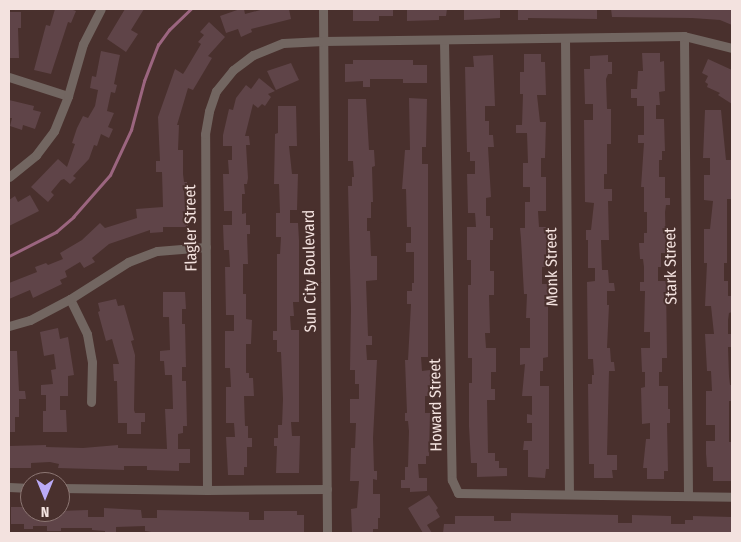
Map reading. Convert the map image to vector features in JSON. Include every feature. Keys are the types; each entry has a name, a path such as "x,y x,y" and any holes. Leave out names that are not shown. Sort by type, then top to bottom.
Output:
{"street":[{"path":"9,177 36,155 54,131 68,96 83,44 101,9"},
{"name":"Sun City Boulevard","path":"323,9 327,533"},
{"name":"Flagler Street","path":"207,490 205,134 209,111 216,91 233,70 253,55 283,43 323,41 684,36 732,48"},
{"name":"Stark Street","path":"684,36 688,496"},
{"name":"Monk Street","path":"565,39 569,494"},
{"name":"Howard Street","path":"444,40 452,480 458,493 732,497"},
{"path":"9,77 68,96"},
{"path":"9,326 30,320 70,299 128,262 157,251 206,247"},
{"path":"70,299 87,334 92,362 91,402"},
{"path":"70,488 327,489"}],"building":[{"path":"55,9 76,11 71,23 68,22 51,74 34,70 46,25 50,26"},
{"path":"125,9 144,9 131,30 138,34 126,52 107,39"},
{"path":"244,9 245,14 264,9 289,9 291,19 251,29 252,32 241,37 238,29 226,33 220,16"},
{"path":"353,9 393,9 393,16 379,16 379,21 353,21"},
{"path":"407,9 447,9 446,16 439,16 439,20 407,21"},
{"path":"464,9 500,9 500,18 464,20"},
{"path":"518,9 597,9 597,19 528,18 528,20 518,20"},
{"path":"611,9 732,9 732,25 720,20 692,18 612,17"},
{"path":"9,12 21,12 21,28 18,28 19,58 9,58"},
{"path":"209,22 225,37 208,56 212,58 193,90 188,88 177,125 179,125 178,150 183,150 184,182 187,182 187,189 184,189 185,209 188,209 188,227 163,227 163,232 150,233 150,230 109,244 92,258 95,262 84,268 80,262 65,271 67,277 60,280 62,284 33,298 30,290 9,299 9,283 37,272 35,267 46,263 48,265 63,259 60,253 82,240 100,223 105,228 137,218 136,209 163,207 162,172 156,172 156,161 160,161 158,117 175,69 183,74 201,44 198,42 204,35 200,32"},
{"path":"101,51 120,55 114,84 117,85 115,93 111,92 107,111 114,113 108,127 113,129 109,138 101,134 97,146 94,145 89,159 73,176 76,178 70,184 64,179 61,180 51,192 54,195 48,202 31,187 58,159 67,167 75,144 72,143 77,128 83,116 88,118 95,106 98,90 90,88 92,76 96,77"},
{"path":"642,53 660,53 660,62 664,61 665,91 659,92 660,105 656,105 656,119 664,119 665,151 662,151 662,160 659,160 659,177 665,177 665,198 670,198 670,205 666,205 665,212 666,253 661,253 661,267 658,267 658,281 666,281 667,358 662,358 659,386 668,386 668,409 670,409 670,423 667,423 668,471 664,471 664,479 647,479 647,468 643,468 646,439 650,439 650,423 642,424 641,388 645,387 645,372 642,372 641,348 650,348 650,332 644,332 645,291 640,291 640,282 644,282 644,267 643,259 640,259 639,243 644,243 644,233 647,233 647,212 644,212 644,187 641,187 644,143 638,143 638,135 644,135 644,106 637,106 637,98 631,98 631,89 637,89 638,71 643,71"},
{"path":"524,54 541,54 541,62 545,62 546,95 537,95 540,122 546,122 545,158 541,158 541,177 546,177 546,211 538,211 539,227 547,227 546,267 542,267 542,284 548,284 548,357 543,358 543,371 540,371 540,386 549,386 549,469 546,469 545,478 528,477 528,450 523,450 524,441 532,441 532,423 527,423 527,414 532,415 532,396 522,396 525,364 520,365 520,348 530,348 530,318 526,318 527,294 524,294 520,228 525,228 525,202 530,202 530,187 523,187 523,163 528,163 527,133 516,133 516,125 522,125 523,94 520,94 520,72 524,72"},
{"path":"493,55 495,106 485,106 485,121 489,121 489,135 493,135 494,147 488,147 491,197 486,198 486,216 490,216 490,228 493,228 493,240 490,240 490,271 494,271 494,295 489,295 490,333 485,333 486,348 496,348 496,372 491,372 491,389 495,389 495,400 487,400 488,453 495,453 495,461 499,461 499,468 507,468 507,476 477,477 477,463 471,463 469,426 469,383 472,383 472,358 468,358 468,285 471,285 471,260 467,260 467,227 476,227 475,213 468,213 467,174 475,174 475,161 470,161 470,152 467,152 465,67 474,67 473,56"},
{"path":"608,55 608,62 612,62 612,74 608,74 606,79 607,109 611,109 611,144 607,144 607,174 604,174 604,189 612,189 612,201 608,201 609,240 601,240 602,270 608,270 609,283 614,283 615,291 607,291 607,305 609,305 607,348 610,348 611,362 614,362 615,371 609,371 607,455 617,455 617,470 612,470 613,478 594,478 594,464 589,464 588,384 592,384 592,375 594,375 593,359 588,359 587,282 595,281 595,268 588,268 586,230 591,230 594,203 585,202 584,120 593,120 593,104 585,104 584,69 590,69 590,56"},
{"path":"708,59 732,70 732,104 718,95 720,93 707,87 708,84 705,82 708,76 702,73"},
{"path":"353,60 413,60 413,65 427,65 427,83 403,83 403,79 370,79 370,87 363,87 363,81 345,82 345,64 353,64"},
{"path":"291,63 299,80 276,90 267,71"},
{"path":"259,78 275,91 268,94 271,97 265,106 262,104 258,108 253,104 245,136 249,136 250,145 246,145 248,178 247,184 244,184 245,194 242,194 242,214 246,213 246,225 250,225 250,234 247,234 248,264 243,264 243,294 246,294 246,319 252,320 251,344 246,344 246,373 249,373 249,378 253,378 254,396 244,396 245,426 248,426 248,438 252,438 252,447 247,447 247,467 244,467 244,475 228,475 226,437 235,437 234,423 226,423 226,387 231,387 230,368 225,368 225,331 234,331 234,315 226,315 225,267 230,267 229,250 224,250 223,225 232,225 232,211 224,211 223,174 229,174 228,160 232,160 232,146 223,146 223,135 229,109 233,110 236,98 246,85 251,89"},
{"path":"409,98 427,99 426,147 422,147 422,164 428,164 428,357 421,357 422,371 430,370 430,396 425,396 425,413 430,413 429,456 426,456 426,464 418,464 419,478 427,478 427,491 410,492 410,488 401,488 401,480 405,480 405,467 408,467 409,431 408,421 405,421 405,413 407,413 405,360 408,360 411,304 407,304 407,291 412,291 412,283 414,283 414,252 406,252 406,243 411,243 411,227 407,227 406,189 402,189 405,150 410,150"},
{"path":"348,99 366,99 369,150 374,150 375,166 372,167 373,202 371,202 371,218 367,218 367,231 370,231 371,256 377,256 377,280 366,281 368,336 372,336 372,345 366,345 367,360 377,360 373,438 374,471 377,471 377,480 373,479 373,494 380,494 380,518 378,518 378,529 373,529 373,533 352,533 351,509 357,508 359,481 350,481 351,448 355,448 356,423 350,423 350,399 359,399 359,384 355,384 355,370 350,370 351,309 348,186 352,186 352,177 354,177 353,161 348,161"},
{"path":"9,100 34,106 33,110 41,112 35,129 23,125 22,130 10,126 12,118 9,118"},
{"path":"278,106 296,106 297,146 289,146 292,174 298,174 297,210 290,210 290,223 298,223 299,302 293,302 294,316 290,316 291,330 299,330 299,422 291,422 292,436 300,436 299,473 276,473 277,446 274,446 274,438 278,438 278,425 282,425 283,399 281,352 277,352 277,340 273,340 273,331 277,331 277,254 280,254 281,237 276,237 276,213 280,213 279,184 274,184 275,134 278,133"},
{"path":"705,110 721,110 726,160 732,160 731,199 727,199 727,263 724,263 724,281 728,281 728,296 732,296 732,312 729,313 728,320 728,334 732,334 732,347 728,347 729,376 730,385 732,385 732,401 729,401 729,442 732,442 731,481 713,481 713,467 707,467 706,454 706,441 715,441 715,425 706,425 706,391 712,391 711,371 707,371 705,334 714,334 711,306 705,306 707,263 704,263 704,229 710,229 713,201 704,200 704,175 710,175 710,158 703,158"},
{"path":"30,195 39,211 9,226 9,200 15,196 18,202"},
{"path":"163,292 185,292 186,309 182,309 182,324 185,324 186,367 182,367 182,381 186,381 187,426 183,426 183,433 178,434 178,449 190,449 190,463 179,463 179,471 147,470 147,466 124,466 124,470 58,468 59,464 50,462 31,463 31,468 9,468 9,446 46,445 46,447 83,448 118,445 118,448 167,449 165,409 173,409 172,375 165,375 164,361 160,361 160,351 170,350 169,317 163,317"},
{"path":"116,299 118,306 124,305 134,340 131,341 135,355 134,410 135,413 145,413 145,422 141,422 141,434 127,434 127,423 118,423 117,381 114,381 113,364 119,364 112,339 106,341 98,312 100,311 98,303"},
{"path":"58,328 60,339 68,337 74,375 68,376 68,396 60,396 60,410 66,410 67,432 43,432 43,411 46,411 46,395 41,395 41,385 53,384 51,370 56,369 54,354 44,356 40,332"},
{"path":"9,351 17,351 19,391 25,391 26,399 19,399 19,417 15,417 15,432 9,432"},
{"path":"429,495 438,508 436,510 440,517 427,525 432,533 423,533 408,508"},
{"path":"11,507 20,507 20,522 70,522 70,511 88,510 88,517 104,517 104,508 141,510 142,518 157,518 157,510 249,512 249,520 264,520 264,511 297,511 297,515 304,515 304,533 158,533 145,531 145,526 116,527 116,533 105,533 105,531 92,530 92,528 61,528 61,531 47,531 47,526 33,526 33,529 24,529 24,524 11,524"},
{"path":"511,513 618,515 618,523 632,523 632,515 671,516 671,524 685,524 685,520 693,520 693,516 732,517 732,533 443,533 444,524 455,524 455,516 494,516 494,521 511,521"}],"waterway":[{"path":"9,256 56,232 73,217 110,175 131,130 144,81 158,45 169,30 191,9"}]}
